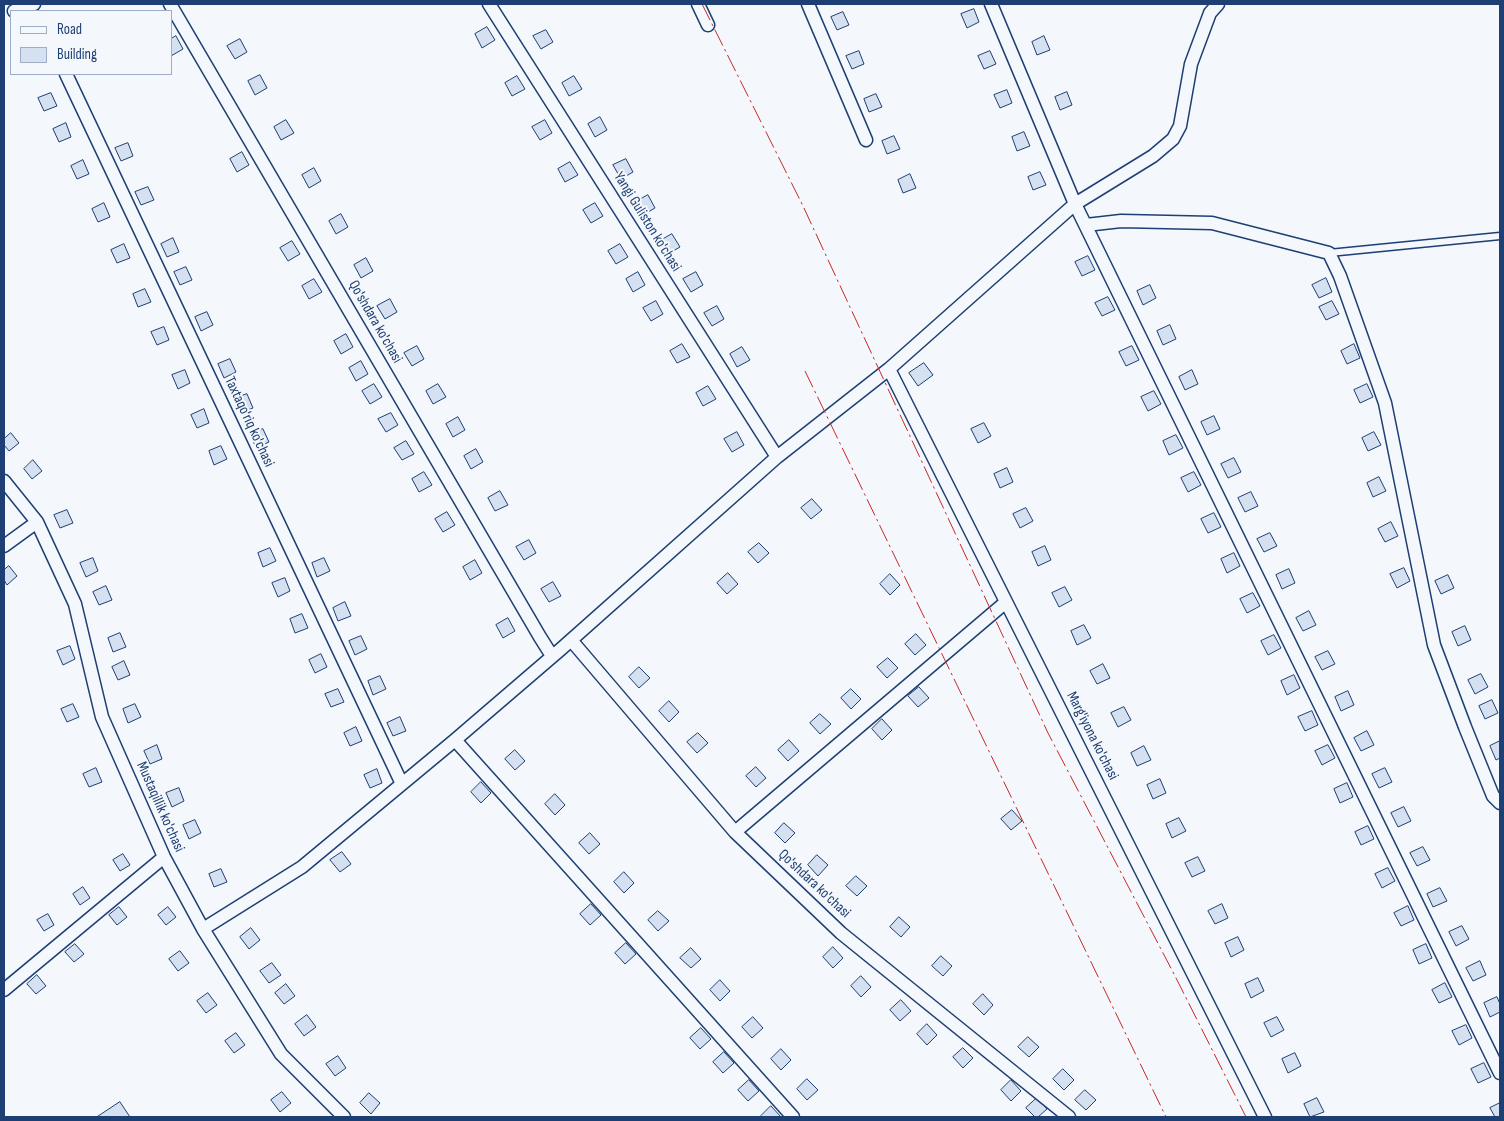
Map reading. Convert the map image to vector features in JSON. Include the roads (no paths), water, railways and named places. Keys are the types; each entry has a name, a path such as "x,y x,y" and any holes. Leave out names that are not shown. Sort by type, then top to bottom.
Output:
{"street":[{"path":"17,10 33,4"},
{"name":"Qo'shdara ko'chasi","path":"170,4 552,656"},
{"name":"Yangi Guliston ko'chasi","path":"489,4 777,457"},
{"path":"698,4 708,25"},
{"path":"808,4 866,140"},
{"path":"991,4 1075,204 1500,1073"},
{"path":"203,929 302,867 455,740 571,640 777,457 889,369 1075,204 1153,156 1173,139 1180,126 1191,64 1210,14 1218,4"},
{"name":"Taxtaqo'riq ko'chasi","path":"66,75 402,784"},
{"path":"1086,225 1121,221 1212,223 1329,253 1340,276 1385,403 1434,645 1493,796 1500,803"},
{"name":"Marg'iyona ko'chasi","path":"889,369 1265,1117"},
{"name":"Mustaqillik ko'chasi","path":"4,481 37,522 75,604 102,717 164,857 203,929 281,1054 344,1117"},
{"path":"4,546 37,522"},
{"path":"735,832 1006,602"},
{"name":"Qo'shdara ko'chasi","path":"571,640 735,832 841,933 1069,1117"},
{"path":"455,740 793,1117"},
{"path":"4,990 164,857"}],"lane":[{"path":"1329,253 1500,236"}]}
